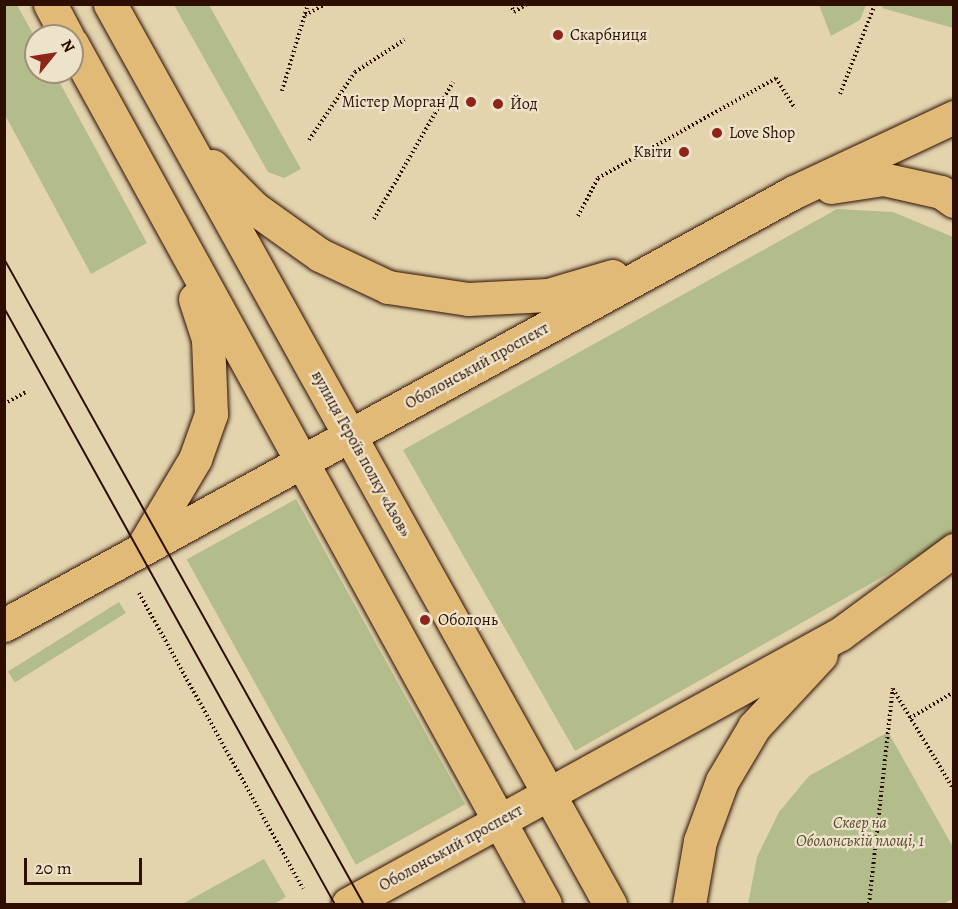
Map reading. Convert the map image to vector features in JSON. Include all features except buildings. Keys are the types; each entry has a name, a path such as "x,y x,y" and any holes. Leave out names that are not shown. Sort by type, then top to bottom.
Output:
{"main road":[{"path":"50,4 61,24"},
{"name":"вулиця Героїв полку «Азов»","path":"110,4 610,904"},
{"path":"84,66 545,904"},
{"name":"Оболонський проспект","path":"4,624 794,192 954,117"},
{"path":"182,135 254,208 320,255 388,287 468,299 548,295 677,256"},
{"path":"794,192 883,178 941,192 954,201"},
{"path":"141,550 195,459 214,392 208,339 174,228"},
{"name":"Оболонський проспект","path":"360,904 500,821 840,634 954,550"},
{"path":"689,904 700,841 722,781 754,727 840,634"}],"path":[{"path":"282,92 308,4"},
{"path":"304,15 326,4"},
{"path":"510,4 514,12 527,4"},
{"path":"840,94 875,4"},
{"path":"309,140 355,72 404,40"},
{"path":"578,216 598,178 777,78 795,108"},
{"path":"374,219 453,82"},
{"path":"4,404 26,392"},
{"path":"136,589 303,889"},
{"path":"869,904 893,688 954,790"},
{"path":"910,718 954,693"}],"green space":[{"path":"4,5 17,5 28,24 24,24 24,84 61,84 147,243 91,274 5,115"},
{"path":"174,5 209,5 301,169 284,178 268,172"},
{"path":"819,5 866,5 860,20 831,36"},
{"path":"883,5 953,5 953,28 882,8"},
{"path":"837,209 893,212 953,237 953,537 575,751 403,450"},
{"path":"296,499 465,804 356,865 187,560"},
{"path":"119,602 126,613 15,682 8,671"},
{"name":"Сквер на Оболонській площі, 1","path":"888,732 953,847 953,899 943,904 748,904 757,857 779,812 809,776"},
{"path":"264,859 286,897 274,904 182,904"}],"tram line":[{"path":"4,258 364,904"},
{"path":"4,307 335,904"}],"place":[{"name":"Скарбниця","path":"558,35"},
{"name":"Містер Морган Д","path":"471,102"},
{"name":"Йод","path":"498,104"},
{"name":"Love Shop","path":"717,133"},
{"name":"Квіти","path":"684,152"},
{"name":"Оболонь","path":"425,620"}]}
